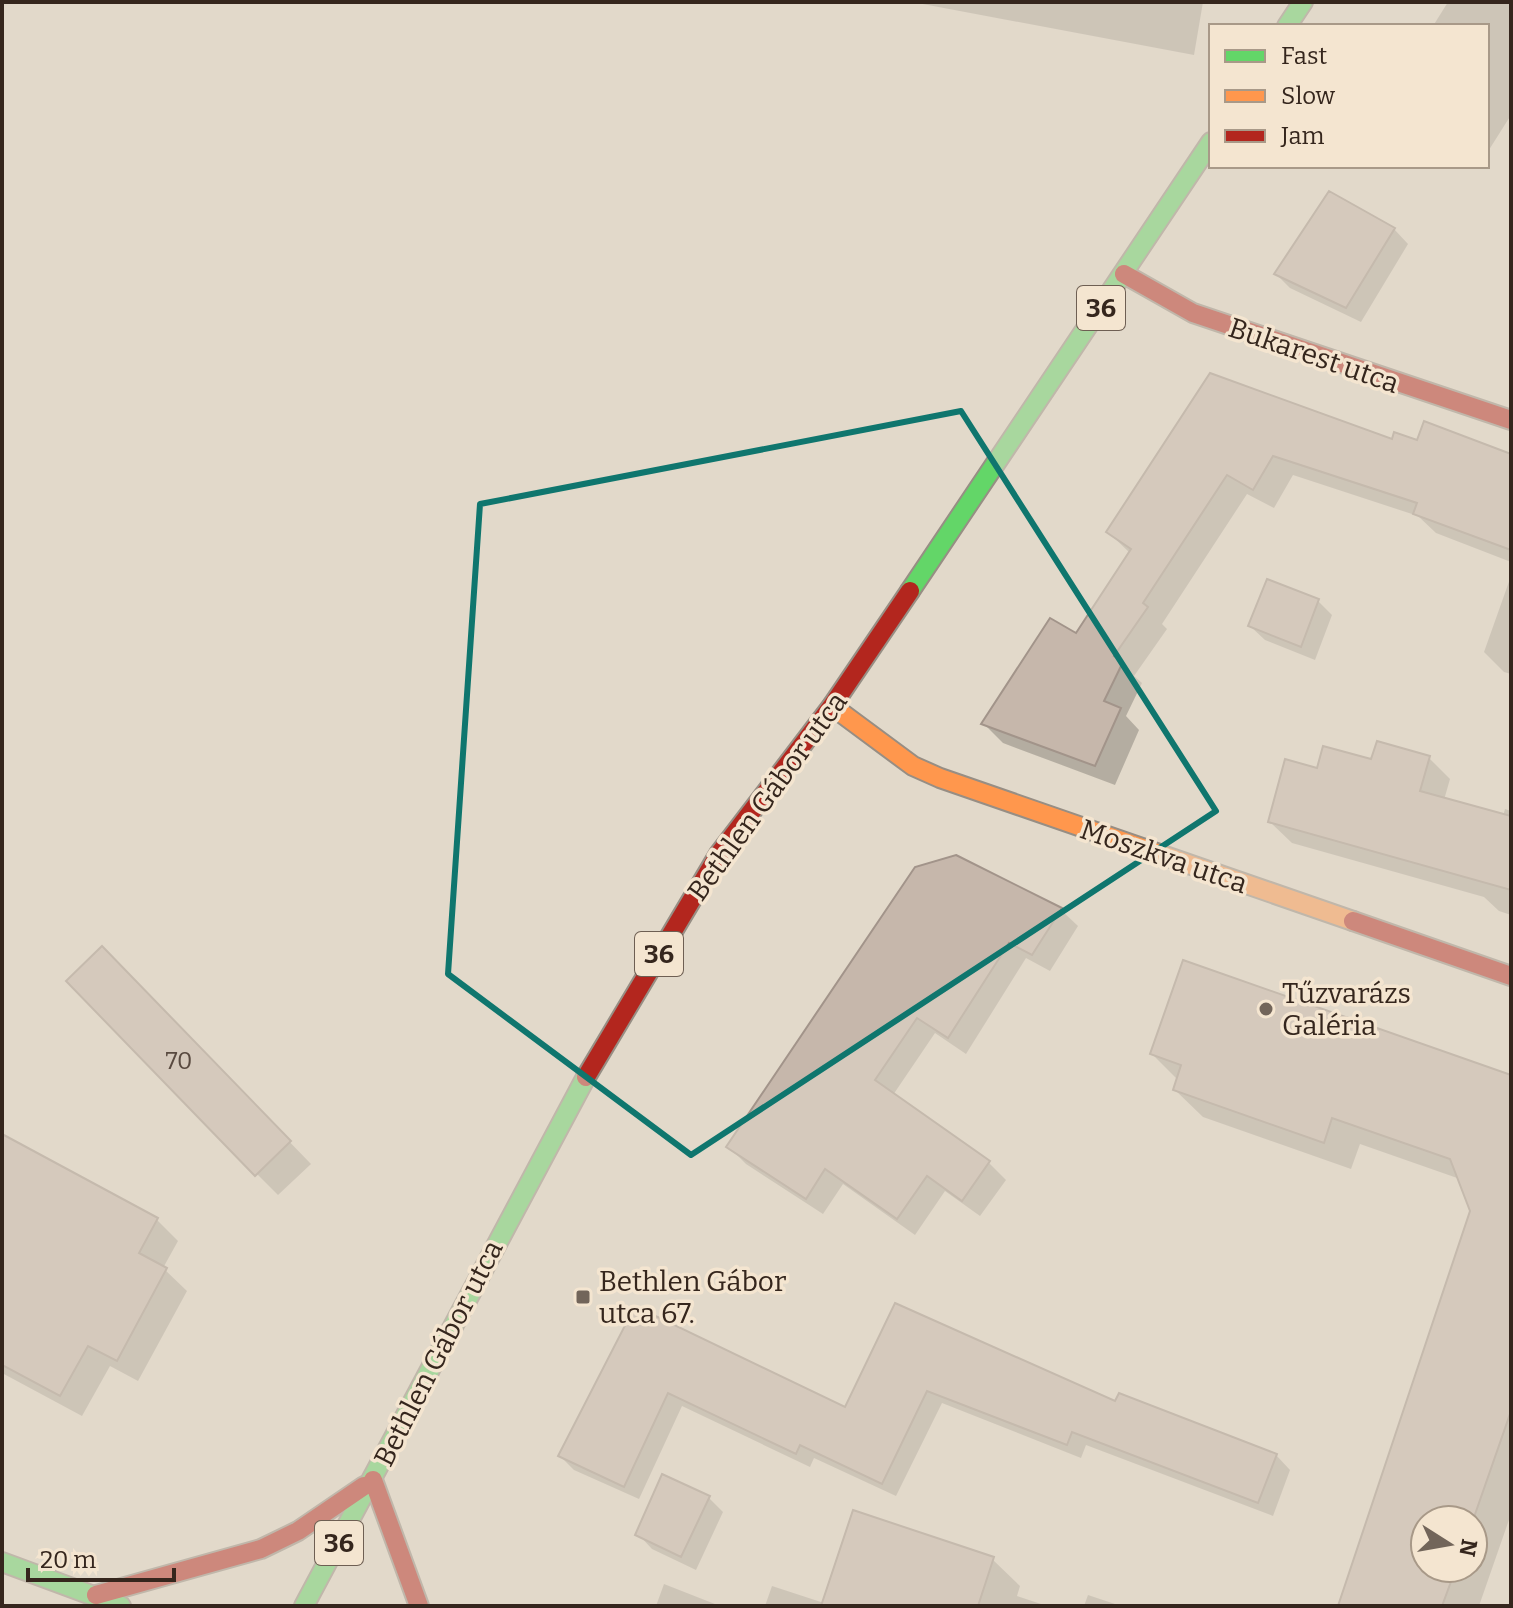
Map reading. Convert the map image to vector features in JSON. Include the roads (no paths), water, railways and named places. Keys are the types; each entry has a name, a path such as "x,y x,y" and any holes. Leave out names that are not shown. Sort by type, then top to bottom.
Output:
{"main road":[{"path":"1288,24 1303,2"},
{"name":"Bethlen Gábor utca","path":"304,1606 509,1217 719,854 832,706 1209,145"},
{"name":"Bukarest utca","path":"1124,274 1193,313 1511,420"},
{"name":"Moszkva utca","path":"832,706 913,766 940,778 1511,976"},
{"path":"96,1595 225,1558 245,1557 312,1523 373,1480"},
{"name":"36","path":"373,1480 419,1606"},
{"path":"2,1562 121,1606"}],"place":[{"name":"Tűzvarázs Galéria","path":"1266,1009"},
{"name":"Bethlen Gábor utca 67.","path":"583,1297"}]}
